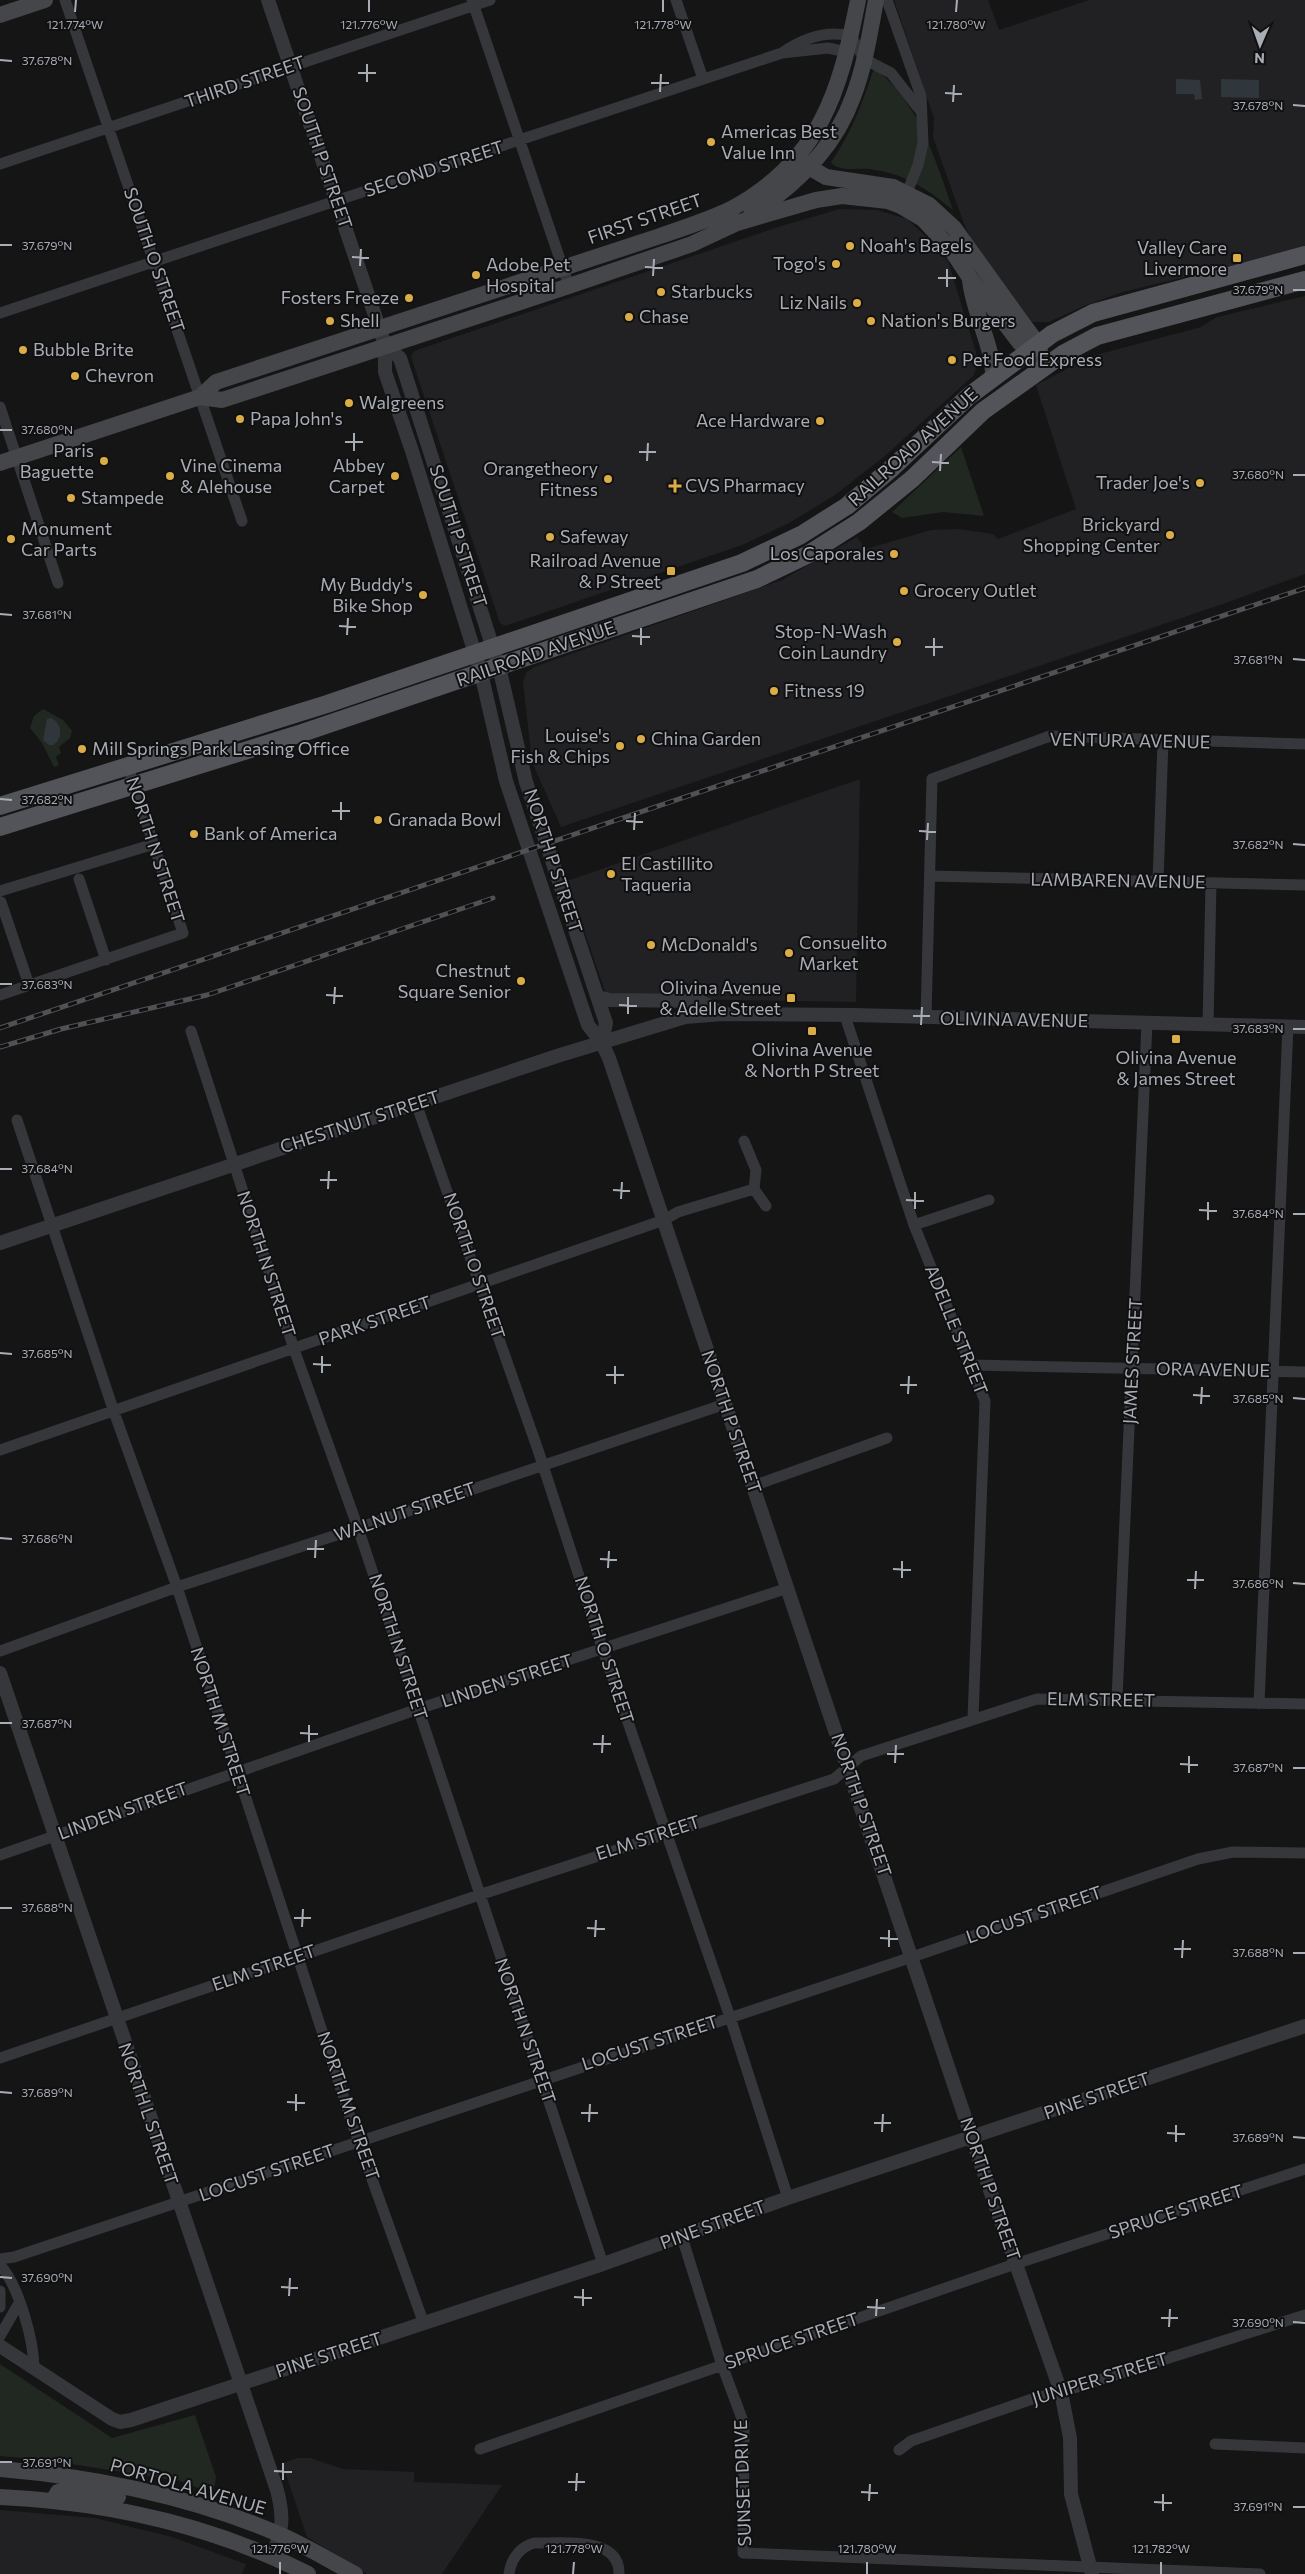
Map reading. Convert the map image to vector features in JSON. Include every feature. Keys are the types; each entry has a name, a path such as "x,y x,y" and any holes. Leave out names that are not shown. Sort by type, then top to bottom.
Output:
{"main road":[{"path":"0,15 45,0"},
{"path":"801,163 830,107 847,52 858,0"},
{"path":"801,163 840,125 853,97 864,59 876,0"},
{"path":"801,163 832,179 877,183 904,199 934,228 970,278 1032,347"},
{"name":"FIRST STREET","path":"737,223 786,189 801,163"},
{"name":"FIRST STREET","path":"0,464 200,397 216,382 563,268 730,209 756,194 801,163"},
{"name":"FIRST STREET","path":"200,397 222,400 692,244 737,223 816,200 835,197 904,199"},
{"path":"904,199 929,205 954,228 1045,366"},
{"name":"RAILROAD AVENUE","path":"0,806 270,722 742,563 801,535 870,488 943,418 993,377 1032,347 1093,313 1305,256"},
{"path":"970,278 974,306 992,362 993,377"},
{"name":"RAILROAD AVENUE","path":"0,826 134,785 481,673 732,589 807,555 877,509 983,410 1045,366 1097,336 1305,280"},
{"name":"PORTOLA AVENUE","path":"0,2470 93,2480 163,2496 281,2535 355,2574"},
{"path":"54,2499 58,2492 66,2489 124,2498 163,2496"},
{"path":"0,2497 54,2499 120,2510 176,2523 272,2556 308,2574"}],"street":[{"name":"SOUTH O STREET","path":"66,0 242,521"},
{"name":"SOUTH P STREET","path":"268,0 380,328 385,345 385,372 475,654"},
{"name":"THIRD STREET","path":"0,164 473,3 490,0"},
{"path":"676,0 703,80"},
{"path":"887,0 921,96 920,110 923,143 918,165 904,199"},
{"path":"473,3 569,286"},
{"name":"SECOND STREET","path":"782,53 795,44 829,33 851,36"},
{"path":"851,36 864,59 891,73 920,110"},
{"name":"SECOND STREET","path":"0,313 782,53 828,48 847,52"},
{"name":"SOUTH P STREET","path":"385,345 400,358 493,648"},
{"path":"0,407 58,583"},
{"name":"NORTH P STREET","path":"493,648 526,782 606,1023 602,1043"},
{"name":"NORTH P STREET","path":"475,654 514,806 588,1025 602,1043 664,1220 972,2138 1061,2392 1070,2438 1072,2494 1091,2571"},
{"name":"VENTURA AVENUE","path":"930,876 932,779 1050,736 1305,744"},
{"path":"1158,882 1163,741"},
{"name":"NORTH N STREET","path":"106,960 183,933 128,767"},
{"path":"29,985 1,896 154,844"},
{"path":"926,1018 930,876"},
{"name":"LAMBAREN AVENUE","path":"930,876 1305,885"},
{"path":"0,995 106,960 79,879"},
{"path":"1208,1025 1211,883"},
{"path":"598,997 609,1000 700,1001 723,1014"},
{"name":"CHESTNUT STREET","path":"0,1243 232,1164 602,1043 685,1017 723,1014"},
{"name":"OLIVINA AVENUE","path":"723,1014 1305,1027"},
{"name":"ADELLE STREET","path":"845,1016 914,1224 985,1401 973,1718"},
{"name":"JAMES STREET","path":"1117,1699 1147,1023"},
{"path":"1259,1704 1288,1026"},
{"name":"NORTH N STREET","path":"191,1031 232,1164 294,1349 358,1528 603,2264"},
{"name":"NORTH O STREET","path":"416,1103 481,1283 543,1464 603,1650 730,2017 788,2198"},
{"name":"NORTH M STREET","path":"17,1120 114,1412 177,1587 236,1771 360,2142 424,2324"},
{"path":"744,1141 756,1170 754,1189 766,1206"},
{"name":"PARK STREET","path":"0,1450 664,1220 678,1212 754,1189"},
{"path":"914,1224 990,1200"},
{"name":"ORA AVENUE","path":"971,1365 1305,1372"},
{"name":"WALNUT STREET","path":"0,1651 177,1587 725,1404"},
{"path":"753,1486 887,1438"},
{"name":"LINDEN STREET","path":"0,1855 418,1709 788,1588"},
{"name":"NORTH L STREET","path":"0,1673 277,2490 283,2513 281,2535 272,2556"},
{"name":"ELM STREET","path":"0,2058 666,1832 834,1779 861,1756 973,1718 1037,1699 1305,1704"},
{"name":"LOCUST STREET","path":"0,2259 14,2257 360,2142 1198,1859 1234,1852 1305,1853"},
{"name":"PINE STREET","path":"34,2369 112,2419 120,2422 424,2324 682,2237 788,2198 1305,2026"},
{"name":"SPRUCE STREET","path":"480,2449 1015,2264 1305,2170"},
{"name":"SUNSET DRIVE","path":"682,2237 722,2365 744,2424 743,2553 959,2569 1260,2574"},
{"path":"0,2265 7,2273 19,2302 34,2350 34,2369"},
{"path":"0,2291 0,2307"},
{"path":"0,2336 19,2302"},
{"name":"JUNIPER STREET","path":"898,2450 911,2441 1034,2398 1061,2392 1305,2314"},
{"path":"0,2346 34,2369"},
{"path":"1215,2444 1305,2448"},
{"path":"509,2574 516,2554 525,2545 534,2543 598,2545 611,2553 619,2566 618,2574"}],"shaded area":[{"path":"894,0 988,0 999,30 1089,0 1305,0 1305,248 1123,292 1084,306 1049,322 1032,322 971,239 964,224 933,137 934,118"},
{"path":"873,71 878,71 892,84 905,100 915,117 933,153 953,210 924,188 904,178 882,171 838,167 831,162 855,118"},
{"path":"1176,79 1200,80 1202,99 1195,100 1194,94 1176,94"},
{"path":"1221,79 1259,80 1259,98 1221,97"},
{"path":"840,209 877,210 907,219 932,242 948,261 978,359 974,375 886,455 835,495 789,523 742,545 505,626 500,623 411,357 414,351 781,226"},
{"path":"1305,296 1305,574 1226,603 561,827 532,762 523,682 526,673 534,667 782,580 857,537 866,549 931,530 959,529 993,534 998,539 1076,509 1036,385 1092,356 1201,327 1217,317"},
{"path":"961,447 984,516 943,512 902,518 892,512"},
{"path":"43,709 63,720 72,731 70,738 59,747 61,753 56,757 59,765 54,767 42,743 30,728 34,716"},
{"path":"51,718 58,723 60,735 57,742 49,745 43,740 47,719"},
{"path":"860,779 856,1002 618,998 606,994 567,881"},
{"path":"0,2364 112,2438 195,2415 216,2477 213,2494 180,2481 46,2460 0,2456"},
{"path":"298,2458 310,2458 343,2469 414,2472 414,2482 502,2485 442,2574 367,2574 307,2537 282,2463"},
{"path":"0,2510 95,2518 172,2537 246,2564 242,2574 0,2574"}],"railway":[{"path":"0,1028 1305,588"},
{"path":"0,1047 61,1029 207,995 493,898"}],"place":[{"name":"Americas Best Value Inn","path":"711,142"},
{"name":"Noah's Bagels","path":"850,246"},
{"name":"Valley Care Livermore","path":"1237,258"},
{"name":"Togo's","path":"836,264"},
{"name":"Adobe Pet Hospital","path":"476,275"},
{"name":"Starbucks","path":"661,292"},
{"name":"Fosters Freeze","path":"409,298"},
{"name":"Liz Nails","path":"857,303"},
{"name":"Chase","path":"629,317"},
{"name":"Shell","path":"330,321"},
{"name":"Nation's Burgers","path":"871,321"},
{"name":"Bubble Brite","path":"23,350"},
{"name":"Pet Food Express","path":"952,360"},
{"name":"Chevron","path":"75,376"},
{"name":"Walgreens","path":"349,403"},
{"name":"Papa John's","path":"240,419"},
{"name":"Ace Hardware","path":"820,421"},
{"name":"Paris Baguette","path":"104,461"},
{"name":"Vine Cinema & Alehouse","path":"170,476"},
{"name":"Abbey Carpet","path":"395,476"},
{"name":"Orangetheory Fitness","path":"608,479"},
{"name":"Trader Joe's","path":"1200,483"},
{"name":"CVS Pharmacy","path":"675,486"},
{"name":"Stampede","path":"71,498"},
{"name":"Brickyard Shopping Center","path":"1170,535"},
{"name":"Safeway","path":"550,537"},
{"name":"Monument Car Parts","path":"11,539"},
{"name":"Los Caporales","path":"894,554"},
{"name":"Railroad Avenue & P Street","path":"671,571"},
{"name":"Grocery Outlet","path":"904,591"},
{"name":"My Buddy's Bike Shop","path":"423,595"},
{"name":"Stop-N-Wash Coin Laundry","path":"897,642"},
{"name":"Fitness 19","path":"774,691"},
{"name":"China Garden","path":"641,739"},
{"name":"Louise's Fish & Chips","path":"620,746"},
{"name":"Mill Springs Park Leasing Office","path":"82,749"},
{"name":"Granada Bowl","path":"378,820"},
{"name":"Bank of America","path":"194,834"},
{"name":"El Castillito Taqueria","path":"611,874"},
{"name":"McDonald's","path":"651,945"},
{"name":"Consuelito Market","path":"789,953"},
{"name":"Chestnut Square Senior","path":"521,981"},
{"name":"Olivina Avenue & Adelle Street","path":"791,998"},
{"name":"Olivina Avenue & North P Street","path":"812,1031"},
{"name":"Olivina Avenue & James Street","path":"1176,1039"}]}
